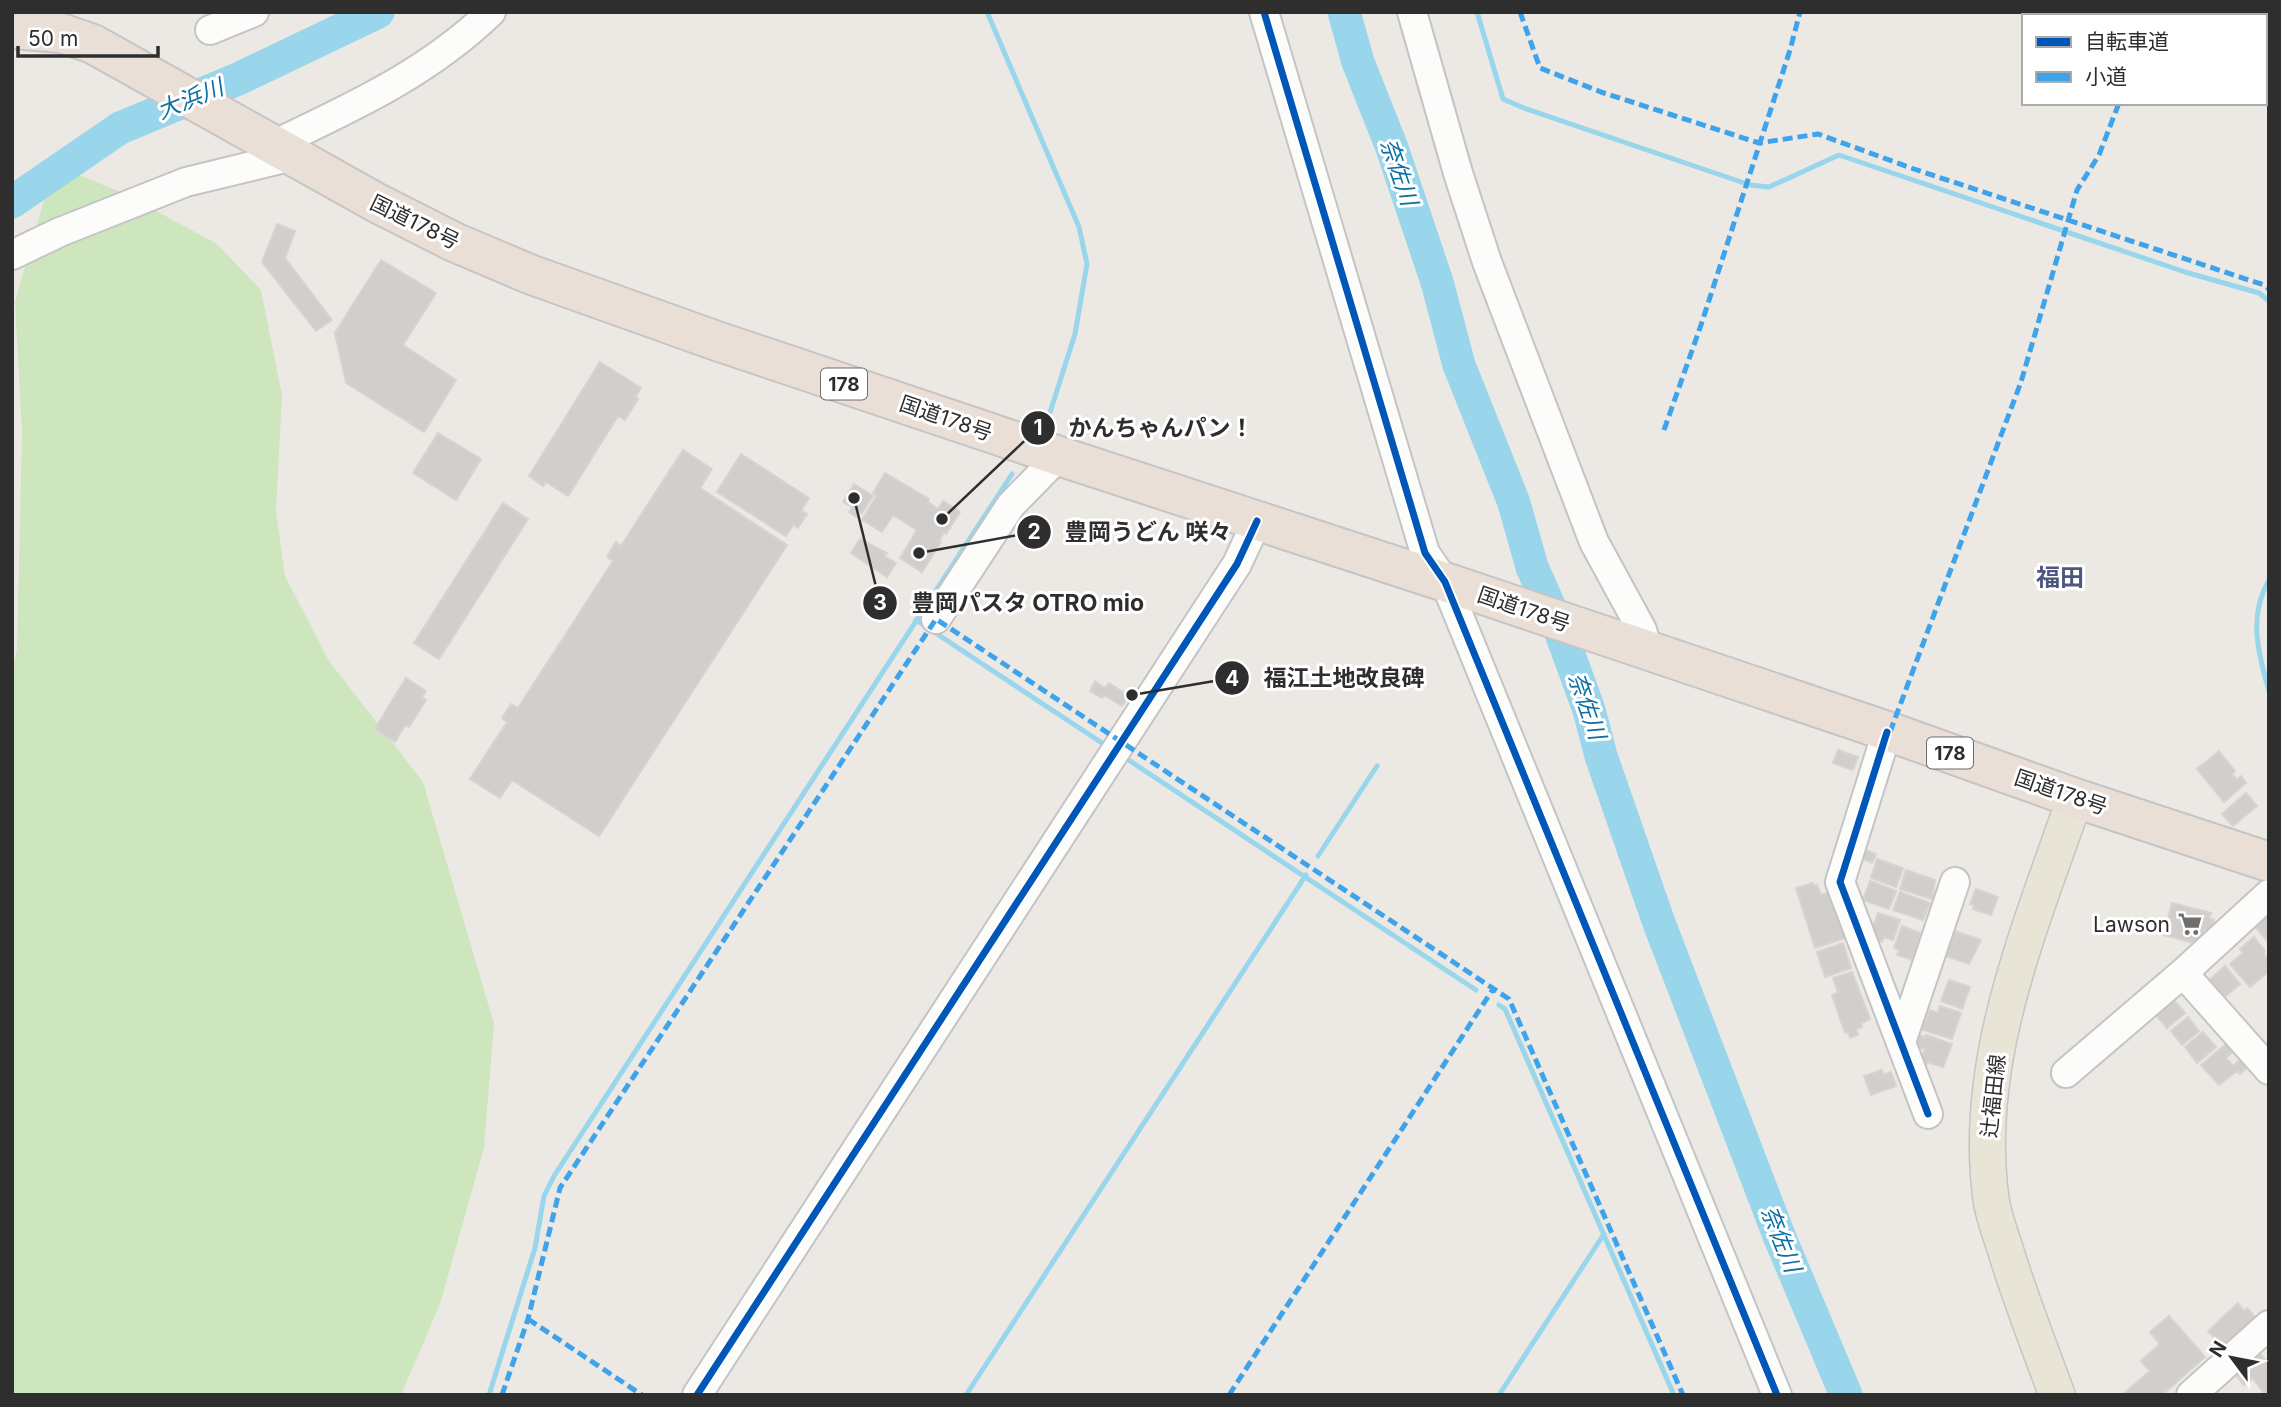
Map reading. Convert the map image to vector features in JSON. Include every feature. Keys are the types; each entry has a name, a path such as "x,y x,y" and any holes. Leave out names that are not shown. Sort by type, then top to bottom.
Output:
{"highway":[{"name":"国道178号","path":"12,29 61,33 93,44 415,223 532,275 714,340 1454,585 2269,862"}],"main road":[{"name":"辻福田線","path":"2057,1395 2011,1269 1991,1201 1987,1152 1990,1088 2005,1004 2075,798"}],"street":[{"path":"210,30 254,12"},
{"path":"12,255 60,232 186,182 372,98 443,54 491,12"},
{"path":"1264,12 1425,553 1454,585 1777,1395"},
{"path":"1412,12 1458,173 1487,262 1594,542 1642,630 1640,648"},
{"path":"936,619 1011,505 1059,456"},
{"path":"697,1395 1223,586 1247,546 1257,521"},
{"path":"1887,732 1840,883 1928,1114"},
{"path":"1901,1042 1955,882"},
{"path":"2066,1073 2183,974 2269,894"},
{"path":"2183,974 2269,1070"},
{"path":"2191,1395 2269,1325"}],"green space":[{"path":"54,165 123,193 217,244 261,290 282,395 276,512 285,576 329,661 423,782 494,1024 484,1148 440,1304 401,1395 12,1395 12,672 17,649 22,432 15,302"}],"building":[{"path":"277,224 295,231 285,258 332,320 316,331 262,262"},
{"path":"381,260 436,293 403,345 456,380 424,432 346,383 335,333"},
{"path":"600,362 641,388 635,397 638,399 625,420 618,416 568,496 546,482 543,486 529,476"},
{"path":"438,433 481,459 456,500 413,473"},
{"path":"683,450 712,469 700,488 787,545 599,836 512,780 500,798 470,779 507,722 502,718 511,704 518,708 613,561 607,557 616,542 621,546"},
{"path":"741,454 809,498 801,511 807,514 798,528 793,525 786,536 717,492"},
{"path":"885,473 929,499 928,502 938,509 943,501 960,512 946,534 944,532 939,541 941,542 922,572 900,558 917,530 893,515 882,532 862,520 877,495 873,493"},
{"path":"854,484 873,496 862,513 859,512 856,517 849,512 852,507 843,502"},
{"path":"503,503 528,519 439,659 414,643"},
{"path":"860,539 887,553 884,556 896,563 887,577 851,553"},
{"path":"406,678 426,691 422,698 426,700 409,727 405,725 395,742 375,729"},
{"path":"1095,681 1105,688 1109,683 1129,696 1122,706 1104,695 1102,698 1090,691"},
{"path":"1838,750 1858,757 1853,770 1833,763"},
{"path":"2219,751 2235,771 2232,774 2237,780 2241,776 2246,783 2224,802 2197,769"},
{"path":"2246,793 2257,806 2233,826 2222,814"},
{"path":"1863,849 1876,854 1872,863 1859,857"},
{"path":"1877,859 1903,868 1896,887 1871,878"},
{"path":"1906,870 1935,880 1932,899 1900,889"},
{"path":"1870,881 1896,891 1889,909 1863,900"},
{"path":"1813,883 1814,886 1817,885 1821,895 1833,891 1848,937 1815,948 1796,888"},
{"path":"1976,889 1998,897 1991,915 1973,909 1974,905 1970,904"},
{"path":"1900,892 1930,903 1923,920 1893,910"},
{"name":"Lawson","path":"2172,903 2211,913 2209,918 2214,920 2211,931 2205,929 2201,945 2164,935"},
{"path":"2269,912 2269,943 2254,925"},
{"path":"1878,913 1900,920 1893,940 1884,937 1882,942 1872,938 1871,933"},
{"path":"1902,926 1921,933 1912,960 1897,955 1899,950 1894,948"},
{"path":"1955,931 1981,940 1969,964 1946,956"},
{"path":"2254,937 2269,960 2269,971 2250,987 2230,964 2243,953 2240,949"},
{"path":"1843,943 1851,968 1825,977 1817,952"},
{"path":"2225,966 2240,984 2222,999 2207,982"},
{"path":"1852,972 1870,1019 1856,1029 1858,1035 1850,1038 1848,1032 1845,1033 1832,995 1838,993 1833,978"},
{"path":"1949,980 1970,987 1962,1009 1941,1001"},
{"path":"2171,997 2185,1013 2167,1028 2153,1012"},
{"path":"1940,1006 1961,1013 1952,1039 1918,1028 1921,1019 1926,1021 1930,1010 1938,1013"},
{"path":"2188,1017 2199,1031 2182,1045 2171,1031"},
{"path":"2203,1032 2216,1047 2197,1063 2185,1047"},
{"path":"1919,1035 1952,1044 1943,1067 1927,1062 1926,1066 1920,1064 1925,1049 1915,1046"},
{"path":"2226,1044 2233,1052 2226,1058 2233,1066 2243,1057 2250,1065 2240,1074 2237,1071 2219,1085 2201,1065"},
{"path":"1882,1070 1883,1075 1891,1072 1896,1086 1871,1095 1864,1076"},
{"path":"2238,1303 2244,1311 2247,1308 2255,1317 2235,1335 2238,1337 2225,1349 2208,1331"},
{"path":"2169,1316 2205,1357 2162,1395 2125,1395 2124,1393 2150,1371 2141,1361 2160,1344 2150,1332"},
{"path":"2259,1352 2269,1365 2269,1392 2265,1395 2253,1378 2244,1385 2234,1372"}],"waterway":[{"name":"大浜川","path":"12,202 120,128 238,79 378,12"},
{"path":"987,12 1079,227 1087,264 1075,334 1046,425"},
{"name":"奈佐川","path":"1344,12 1358,62 1392,148 1437,282 1459,365 1514,503 1532,567 1561,633 1589,710 1601,756 1659,923 1780,1238 1846,1395"},
{"path":"1477,12 1503,99 1524,108 1750,185 1769,187 1839,155 2185,272 2259,293 2269,301"},
{"path":"489,1395 535,1248 544,1196 554,1176 1012,474"},
{"path":"2269,580 2257,621 2261,663 2269,691"},
{"path":"916,620 1102,743"},
{"path":"1130,761 1476,990"},
{"path":"1318,856 1377,766"},
{"path":"966,1395 1306,875"},
{"path":"1499,1005 1505,1009 1674,1395"},
{"path":"1499,1395 1604,1234"}],"marked path":[{"path":"1520,12 1540,68 1601,92 1759,143 1818,134 1914,169 2264,285 2269,289"},
{"path":"1664,430 1701,325 1800,12"},
{"path":"1890,732 2021,382 2077,190 2099,155 2118,105"},
{"path":"502,1395 528,1319 560,1188 936,619 1509,999 1683,1395"},
{"path":"1229,1395 1493,989"},
{"path":"528,1319 642,1395"}],"cycle path":[{"path":"1264,12 1425,553 1445,582 1777,1395"},
{"path":"697,1395 1237,564 1257,521"},
{"path":"1887,732 1840,882 1928,1114"}],"place":[{"name":"豊岡パスタ OTRO mio","path":"854,498"},
{"name":"かんちゃんパン！","path":"942,519"},
{"name":"豊岡うどん 咲々","path":"919,553"},
{"name":"福江土地改良碑","path":"1132,695"},
{"name":"Lawson","path":"2190,924"}],"district":[{"name":"福田","path":"2060,577"}]}
